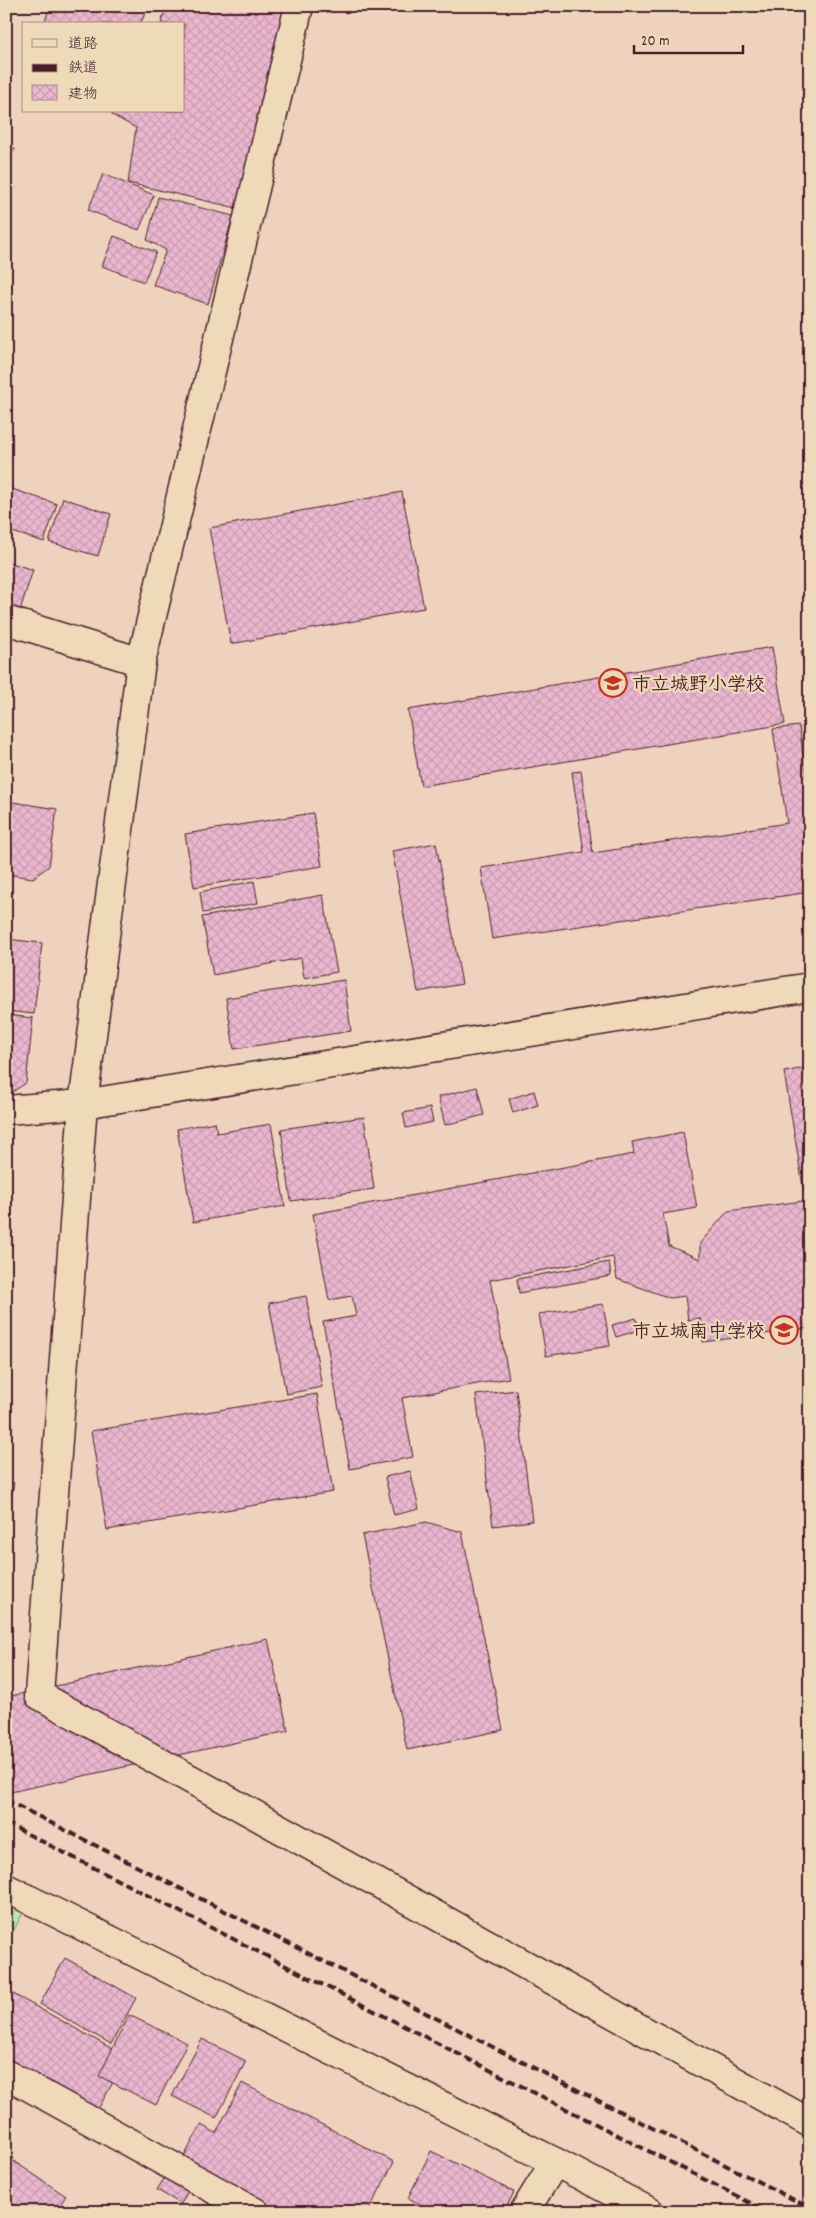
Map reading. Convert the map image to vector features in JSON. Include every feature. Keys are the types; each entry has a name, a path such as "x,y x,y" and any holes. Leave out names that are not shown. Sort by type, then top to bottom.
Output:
{"street":[{"path":"299,6 141,662 83,1104 39,1694 810,2123"},
{"path":"6,620 141,662"},
{"path":"6,1110 83,1104 810,986"},
{"path":"6,1888 555,2162 650,2212"},
{"path":"6,2074 254,2212"},
{"path":"524,2212 555,2162"}],"green space":[{"path":"6,1897 26,1907 6,1945"}],"building":[{"path":"50,6 83,8 83,6 149,6 141,22 45,22"},
{"path":"166,6 286,6 237,208 128,183 136,128 112,115 113,112 185,112 185,22 162,22"},
{"path":"6,145 15,149 6,166"},
{"path":"103,174 154,195 139,230 88,210"},
{"path":"158,197 233,216 208,304 153,285 166,250 147,240"},
{"path":"114,236 156,252 144,282 102,266"},
{"path":"6,487 57,504 44,542 6,530"},
{"path":"402,492 424,608 231,644 209,528"},
{"path":"63,498 111,514 98,556 49,542"},
{"path":"6,561 33,570 20,610 6,605"},
{"path":"772,647 785,724 421,786 408,710"},
{"path":"810,649 810,688 801,651"},
{"path":"6,717 10,718 6,744"},
{"path":"799,726 810,799 810,892 492,939 481,868 584,852 572,772 581,771 593,853 787,823 773,729"},
{"path":"6,801 57,809 49,866 33,878 6,874"},
{"path":"313,813 322,866 194,887 185,834"},
{"path":"436,843 462,984 418,992 392,851"},
{"path":"254,881 258,903 203,913 200,892"},
{"path":"323,895 337,972 304,978 301,958 213,975 202,917"},
{"path":"6,939 42,943 34,1014 6,1011"},
{"path":"344,980 351,1031 234,1049 226,998"},
{"path":"6,1015 33,1018 26,1083 6,1096"},
{"path":"810,1067 810,1192 804,1192 784,1072"},
{"path":"477,1087 484,1115 445,1125 438,1097"},
{"path":"534,1091 538,1105 513,1113 509,1099"},
{"path":"430,1108 433,1122 406,1128 403,1113"},
{"path":"364,1117 374,1189 291,1201 281,1129"},
{"path":"215,1122 217,1133 271,1124 285,1206 193,1222 177,1129"},
{"path":"683,1132 697,1208 663,1214 669,1246 700,1259 700,1243 728,1211 810,1200 810,1328 703,1342 700,1318 688,1320 685,1296 670,1298 617,1279 613,1257 490,1280 509,1378 402,1398 413,1457 350,1469 323,1322 356,1316 352,1296 329,1300 313,1214 634,1154 632,1142"},
{"path":"6,1190 12,1191 6,1214"},
{"path":"609,1262 611,1276 519,1293 517,1279"},
{"path":"306,1296 322,1387 286,1394 269,1303"},
{"path":"603,1304 610,1346 546,1356 539,1314"},
{"path":"636,1318 639,1330 616,1337 612,1325"},
{"path":"516,1390 532,1521 493,1526 476,1395"},
{"path":"317,1394 333,1492 107,1530 91,1431"},
{"path":"410,1471 419,1509 394,1515 385,1477"},
{"path":"6,1481 14,1483 7,1519 6,1519"},
{"path":"426,1522 462,1532 503,1730 407,1750 362,1535"},
{"path":"268,1639 288,1731 6,1793 6,1697"},
{"path":"65,1958 136,1998 111,2044 40,2004"},
{"path":"6,1990 127,2057 97,2111 6,2061"},
{"path":"129,2015 187,2043 156,2105 99,2076"},
{"path":"202,2039 246,2061 216,2118 172,2096"},
{"path":"242,2083 394,2162 368,2212 263,2212 178,2168 201,2125 216,2133"},
{"path":"431,2151 514,2192 504,2212 436,2212 408,2198"},
{"path":"6,2156 66,2196 55,2212 6,2212"},
{"path":"166,2175 189,2189 181,2204 157,2190"},
{"path":"580,2205 596,2212 577,2212"}],"railway":[{"path":"6,1800 810,2208"},
{"path":"6,1823 768,2212"}],"place":[{"name":"市立城野小学校","path":"613,683"},
{"name":"市立城南中学校","path":"784,1330"}]}
